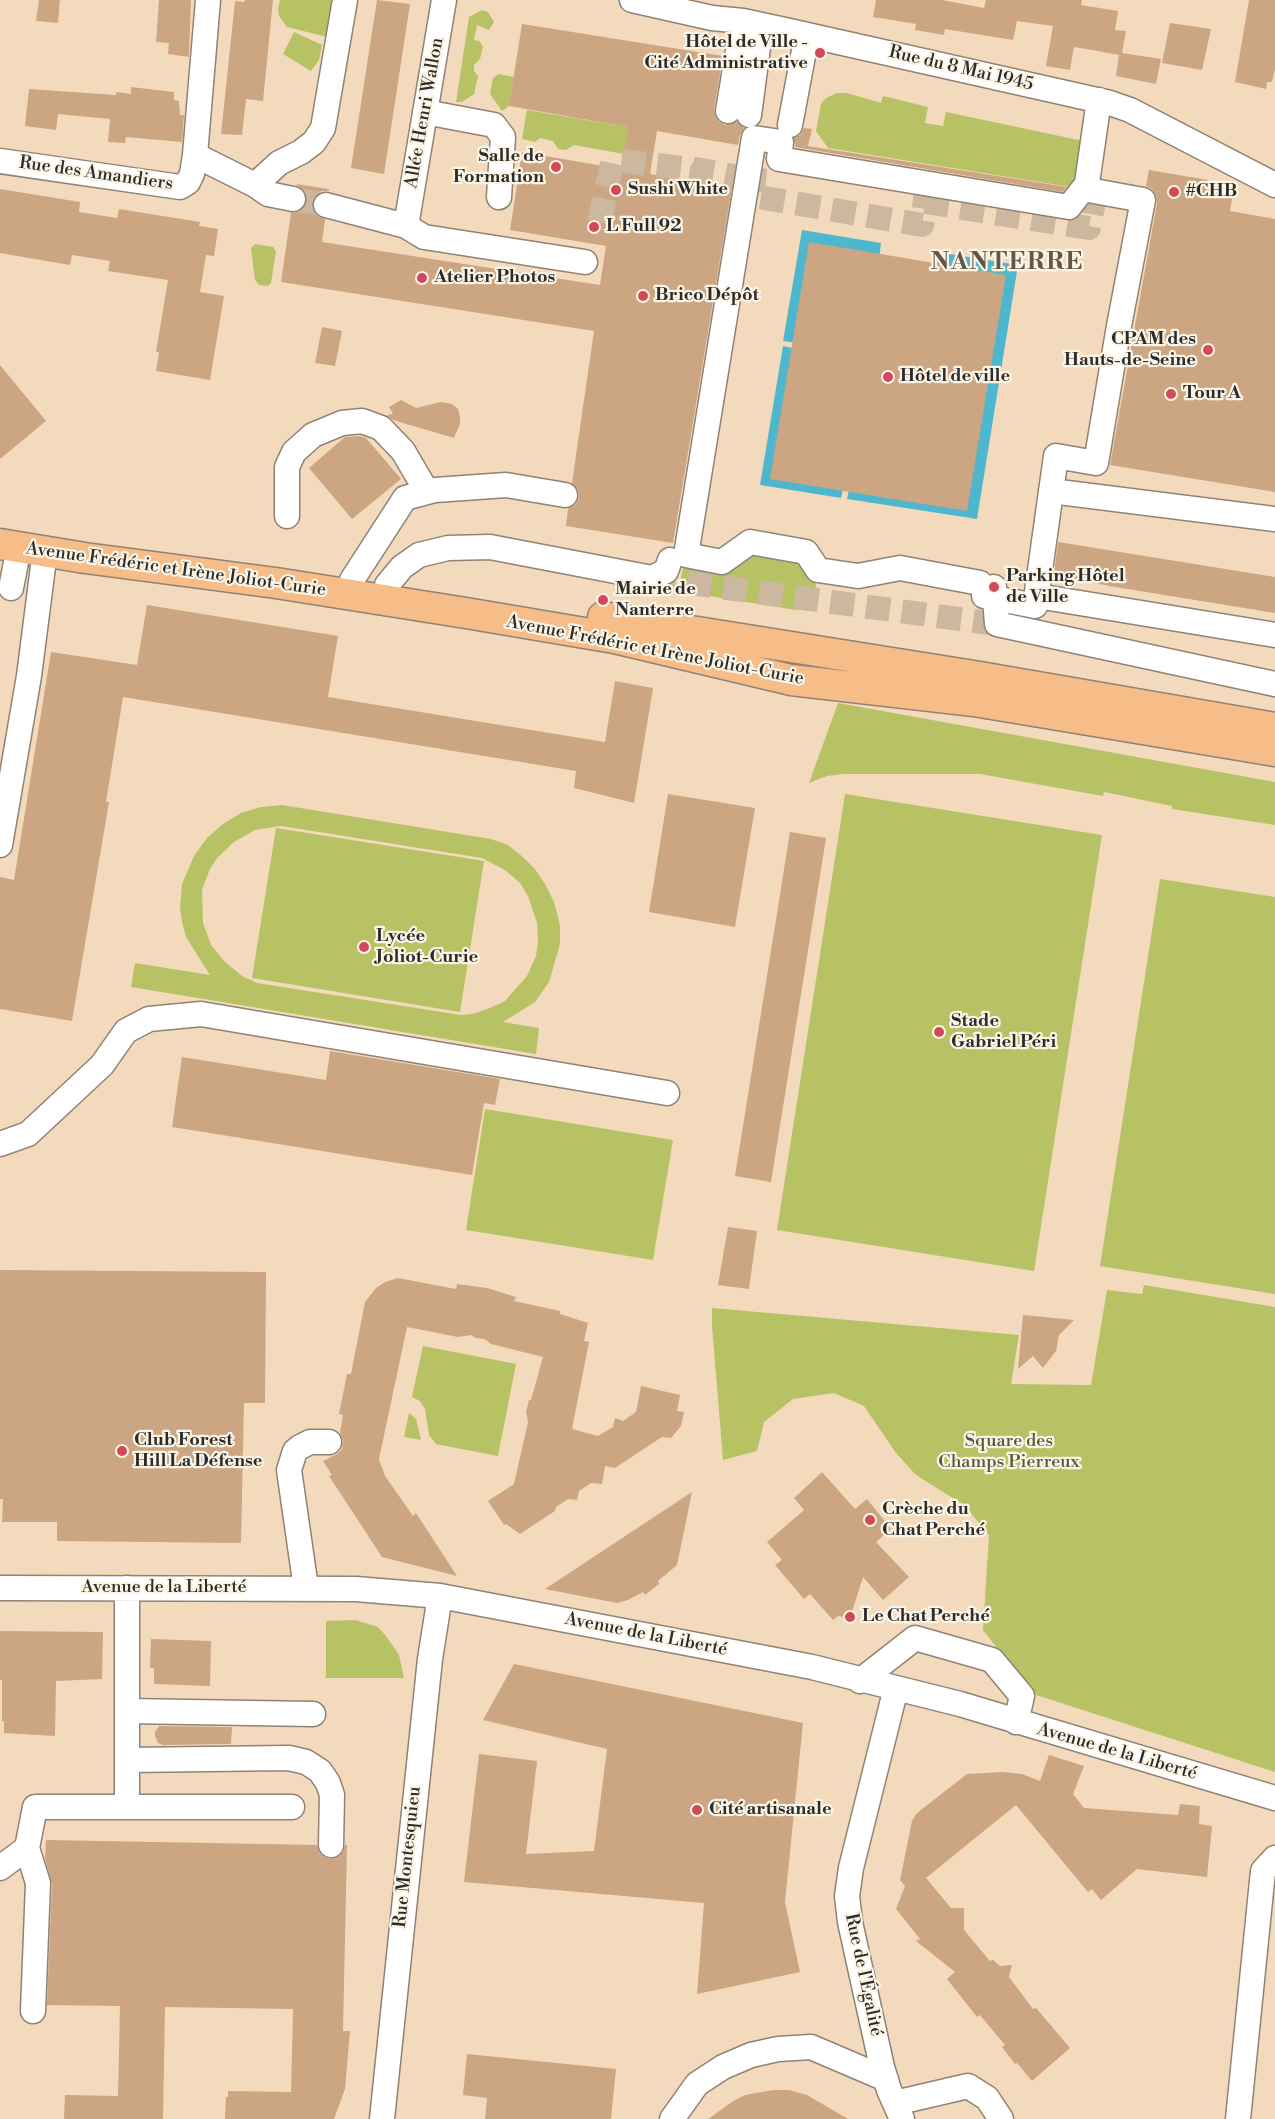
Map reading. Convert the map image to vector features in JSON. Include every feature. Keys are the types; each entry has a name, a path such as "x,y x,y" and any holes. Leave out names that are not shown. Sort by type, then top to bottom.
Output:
{"main road":[{"name":"Avenue Frédéric et Irène Joliot-Curie","path":"16,542 352,580 576,611 742,640 1084,694 1275,728"},
{"name":"Avenue Frédéric et Irène Joliot-Curie","path":"16,542 614,638 791,680 974,701 1275,752"}],"street":[{"name":"Rue des Amandiers","path":"0,161 180,187 188,182 192,174 195,155 208,0"},
{"path":"255,185 279,163 301,152 314,142 323,128 345,0"},
{"name":"Allée Henri Wallon","path":"406,226 444,0"},
{"name":"Rue du 8 Mai 1945","path":"632,0 712,18 740,16 807,35 1099,100 1130,110 1275,185"},
{"path":"739,113 740,16"},
{"path":"789,125 807,35"},
{"path":"1087,183 1099,100"},
{"path":"425,111 494,125 503,137 499,197"},
{"path":"754,138 781,142 779,159 1069,207 1083,189 1143,200 1096,463 1056,456 1051,491 1035,606 984,596 984,587 980,583 900,568 858,576 818,570 806,552 750,542 722,562 686,555 754,138"},
{"path":"195,155 255,185 268,194 293,199"},
{"path":"326,205 406,226 424,237 585,262"},
{"path":"286,516 287,467 294,452 313,435 342,423 362,422 381,428 403,451 427,492"},
{"path":"352,580 405,498 435,490 506,485 565,495"},
{"path":"1051,491 1275,519"},
{"path":"11,588 16,542"},
{"path":"0,845 29,676 16,542"},
{"path":"387,585 402,567 419,555 448,548 490,547 652,578 666,571 670,560"},
{"path":"994,587 997,624 1275,684"},
{"path":"1037,596 1275,635"},
{"path":"0,1144 28,1134 102,1065 126,1031 149,1019 201,1014 667,1093"},
{"path":"306,1588 289,1470 295,1451 300,1447 310,1442 329,1442"},
{"name":"Avenue de la Liberté","path":"0,1588 306,1588 356,1589 440,1596 777,1660 897,1688 960,1704 1275,1797"},
{"path":"127,1588 127,1807"},
{"name":"Rue Montesquieu","path":"382,2119 430,1659 440,1596"},
{"path":"860,1681 915,1638 992,1660 1022,1696 1016,1722"},
{"name":"Rue de l'Égalité","path":"897,1688 851,1868 848,1896 850,1922 886,2079 898,2111"},
{"path":"127,1711 313,1714"},
{"path":"127,1760 289,1758 306,1762 320,1771 332,1795 331,1845"},
{"path":"33,2011 38,1883 27,1848 35,1807 292,1807"},
{"path":"0,1868 27,1848"},
{"path":"1238,2119 1263,1871 1275,1858"},
{"path":"672,2119 696,2084 723,2067 751,2055 778,2049 811,2047 886,2079"},
{"path":"898,2111 968,2086 987,2098 1001,2119"}],"green space":[{"path":"280,0 338,0 331,38 287,27 279,16"},
{"path":"482,10 488,12 494,22 489,30 477,25 474,40 479,41 483,46 480,59 474,65 474,71 478,76 474,94 462,102 456,102 469,17"},
{"path":"294,32 322,45 319,60 311,71 283,54"},
{"path":"499,74 514,77 509,106 502,111 490,94 493,78"},
{"path":"837,93 847,93 881,103 883,96 928,107 925,123 943,126 946,112 1088,142 1083,189 828,148 816,131 821,104 826,98"},
{"path":"527,110 628,127 624,154 574,145 566,150 558,149 553,141 540,138 535,142 522,139"},
{"path":"255,244 273,247 276,251 271,283 268,286 259,285 255,280 251,248"},
{"path":"750,542 818,570 814,598 796,610 678,591 686,555 722,562"},
{"path":"838,703 1275,782 1275,825 1172,809 1172,806 1104,792 1103,796 980,774 843,774 827,776 809,783"},
{"name":"Stade Gabriel Péri","path":"845,794 1102,835 1034,1271 777,1230"},
{"path":"282,805 491,839 508,845 523,857 545,884 554,902 560,925 560,944 549,982 535,1002 503,1022 539,1028 536,1054 131,987 135,963 210,975 186,937 180,907 182,884 194,856 207,838 223,824 241,813 261,807","holes":["281,826 482,858 505,870 520,883 528,896 537,923 538,942 536,956 527,976 505,1001 473,1014 461,1015 257,983 242,976 224,961 211,945 203,923 202,890 210,869 217,858 234,842 255,830"]},
{"path":"276,828 484,861 460,1012 252,978"},
{"path":"1160,879 1275,897 1275,1294 1100,1266"},
{"path":"485,1109 673,1140 653,1260 466,1230"},
{"name":"Square des Champs Pierreux","path":"1144,1285 1275,1307 1275,1772 1033,1694 983,1630 989,1535 964,1505 916,1475 896,1453 864,1406 834,1393 793,1399 764,1422 757,1451 723,1460 712,1308 1019,1335 1011,1384 1091,1385 1107,1290 1142,1294"},
{"path":"423,1346 516,1364 498,1456 436,1444 429,1435 425,1409 420,1401 412,1397"},
{"path":"409,1413 416,1419 421,1440 404,1437"},
{"path":"355,1620 378,1627 386,1636 399,1655 404,1678 326,1678 326,1621"}],"water":[{"path":"802,230 881,243 879,260 797,343 783,341"},
{"path":"937,252 1018,265 977,519 847,499 850,485 934,269"},
{"path":"783,346 797,349 844,484 841,498 760,485"}],"building":[{"path":"39,0 60,0 58,23 36,21"},
{"path":"159,0 191,0 189,57 168,54 169,43 156,42"},
{"path":"245,0 273,0 263,101 246,99 242,135 221,134 235,1 244,2"},
{"path":"377,0 410,4 384,174 351,168"},
{"path":"876,0 942,0 984,8 986,0 1082,0 1081,5 1118,11 1115,30 1126,31 1122,53 1161,59 1156,84 1116,76 1119,55 1074,47 1070,70 1046,66 1053,26 1017,21 1013,40 945,29 944,35 915,30 916,24 873,17"},
{"path":"1249,0 1275,0 1275,69 1272,82 1267,82 1266,89 1235,82"},
{"path":"1170,23 1211,29 1202,70 1162,63"},
{"path":"522,24 723,56 715,115 719,122 725,125 737,122 744,128 738,145 657,131 650,174 732,187 673,543 566,526 568,509 576,504 579,497 578,490 572,483 594,331 281,282 291,213 303,209 307,201 306,194 296,184 329,189 329,191 322,191 316,195 312,202 312,209 316,215 325,219 322,242 600,285 606,246 510,230 522,152 621,169 628,127 509,106"},
{"path":"131,87 174,92 174,100 179,101 180,115 184,115 182,142 126,137 125,143 108,142 110,119 58,114 56,130 25,126 29,89 116,95 116,92 131,94"},
{"path":"804,128 812,129 808,146 1067,187 1063,192 795,147 794,138 800,135"},
{"path":"1149,170 1208,180 1206,188 1233,193 1230,211 1275,219 1275,492 1110,465 1157,203 1156,195 1146,186"},
{"path":"0,189 80,202 79,212 117,218 119,209 200,222 199,226 218,229 214,256 206,255 200,292 224,296 210,380 156,371 159,352 156,352 168,280 108,271 110,261 72,255 70,265 0,253"},
{"name":"Hôtel de ville","path":"809,242 1006,275 967,511 770,479"},
{"path":"322,327 342,331 335,366 315,363"},
{"path":"0,365 46,421 0,459"},
{"path":"401,400 416,408 441,402 452,404 458,409 460,417 460,424 454,438 393,420 387,415 393,414 389,407"},
{"path":"345,437 366,438 401,479 352,519 309,468"},
{"path":"1058,542 1275,577 1275,613 1109,586 1054,574"},
{"path":"147,605 338,636 328,697 605,742 615,681 653,688 634,803 574,788 576,771 123,697 106,802 109,802 72,1021 0,1009 0,877 14,880 51,652 137,665"},
{"path":"668,794 755,808 735,927 649,912"},
{"path":"790,832 826,838 771,1182 735,1176"},
{"path":"330,1051 500,1079 495,1105 484,1103 472,1175 172,1127 182,1057 326,1080"},
{"path":"728,1227 757,1231 749,1289 718,1285"},
{"name":"Club Forest Hill La Défense","path":"0,1270 266,1272 265,1403 244,1403 241,1543 57,1541 57,1522 2,1522 3,1499 0,1499"},
{"path":"398,1278 456,1289 457,1284 487,1288 516,1297 514,1301 560,1311 560,1314 588,1323 584,1341 589,1342 572,1429 598,1436 613,1427 615,1418 623,1421 636,1412 641,1386 680,1395 677,1411 684,1412 681,1426 671,1438 662,1437 615,1468 605,1466 602,1484 591,1483 579,1491 577,1500 568,1499 556,1507 555,1511 520,1534 506,1524 504,1525 488,1501 514,1484 528,1422 526,1412 543,1357 491,1344 485,1339 475,1338 472,1335 458,1337 407,1327 379,1459 385,1476 413,1516 416,1513 457,1576 382,1557 329,1476 332,1475 323,1461 342,1449 343,1441 340,1433 343,1415 339,1414 347,1374 351,1374 365,1302 376,1288"},
{"path":"1023,1315 1074,1320 1059,1335 1056,1351 1043,1368 1033,1356 1018,1369"},
{"path":"822,1472 855,1509 867,1499 891,1529 876,1542 909,1577 883,1600 863,1577 850,1618 838,1616 833,1620 810,1594 804,1599 775,1565 782,1560 767,1542 804,1510 794,1498"},
{"path":"692,1492 677,1565 645,1595 643,1592 617,1603 545,1589"},
{"path":"0,1631 103,1632 102,1679 56,1681 55,1736 4,1733 2,1680 0,1680"},
{"path":"151,1639 211,1641 210,1686 154,1684 154,1668 150,1668"},
{"name":"Cité artisanale","path":"514,1664 803,1723 785,1902 800,1972 697,1994 704,1903 464,1882 479,1754 537,1761 526,1854 594,1851 607,1749 483,1720"},
{"path":"159,1726 232,1727 231,1744 163,1745 158,1743 155,1736"},
{"path":"1049,1755 1084,1766 1073,1794 1084,1808 1178,1815 1180,1804 1200,1806 1199,1824 1212,1826 1207,1877 1137,1869 1101,1900 1092,1889 1088,1892 1016,1805 926,1878 951,1908 964,1908 964,1930 990,1961 993,1960 1000,1966 1012,1965 1009,1977 1033,2009 1036,2008 1070,2048 1032,2081 1017,2063 1015,2064 1002,2047 1005,2045 980,2015 977,2017 947,1979 955,1972 916,1941 920,1939 896,1909 905,1886 900,1880 912,1821 917,1813 967,1774 1003,1772 1022,1774 1040,1781"},
{"path":"46,1840 317,1845 319,1852 330,1859 338,1857 347,1845 343,2031 350,2031 345,2089 334,2119 225,2119 228,2091 291,2092 293,2009 165,2007 163,2119 64,2119 65,2095 118,2096 120,2006 47,2005 52,1884 45,1858"},
{"path":"467,2054 616,2069 611,2119 485,2119 487,2098 463,2095"},
{"path":"773,2090 789,2090 807,2095 848,2119 708,2119 745,2095"}],"tunnel":[{"path":"599,222 613,160 702,170"},
{"path":"755,168 753,196 922,225 927,183"},
{"path":"700,182 702,170 755,180"},
{"path":"925,202 1089,228 1097,186"},
{"path":"293,199 326,205"},
{"path":"652,578 997,624"}],"place":[{"name":"Hôtel de Ville - Cité Administrative","path":"820,53"},
{"name":"Salle de Formation","path":"556,167"},
{"name":"Sushi White","path":"616,190"},
{"name":"#CHB","path":"1174,192"},
{"name":"L Full 92","path":"594,227"},
{"name":"Atelier Photos","path":"422,278"},
{"name":"Brico Dépôt","path":"643,296"},
{"name":"CPAM des Hauts-de-Seine","path":"1208,350"},
{"name":"Hôtel de ville","path":"888,377"},
{"name":"Tour A","path":"1171,394"},
{"name":"Parking Hôtel de Ville","path":"994,587"},
{"name":"Mairie de Nanterre","path":"603,600"},
{"name":"Lycée Joliot-Curie","path":"364,947"},
{"name":"Stade Gabriel Péri","path":"939,1032"},
{"name":"Club Forest Hill La Défense","path":"122,1451"},
{"name":"Crèche du Chat Perché","path":"870,1520"},
{"name":"Le Chat Perché","path":"850,1617"},
{"name":"Cité artisanale","path":"697,1810"}],"district":[{"name":"NANTERRE","path":"1007,263"}]}
